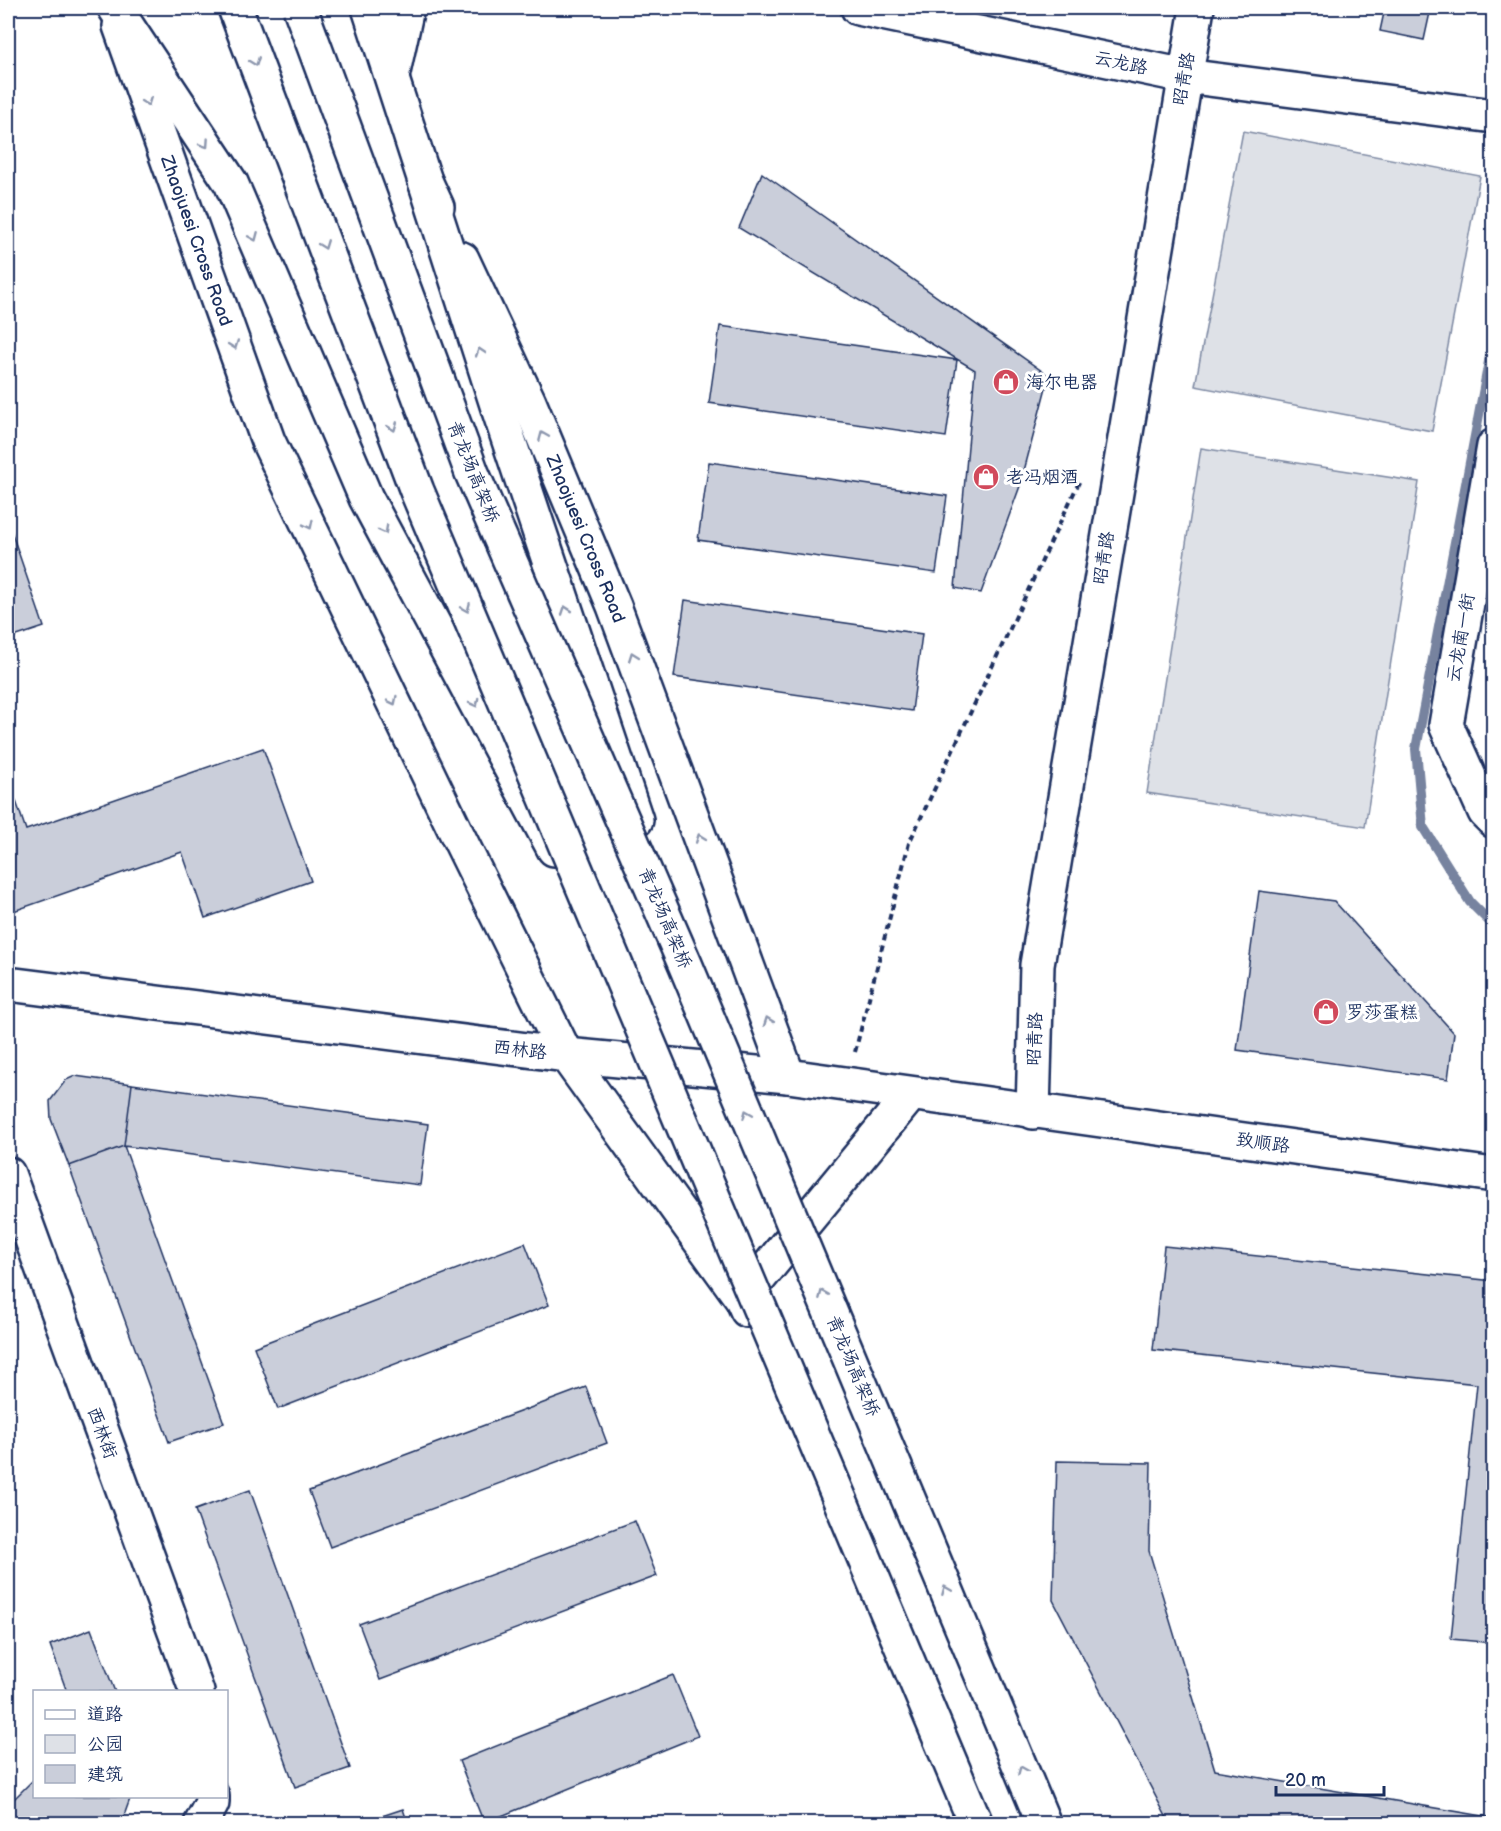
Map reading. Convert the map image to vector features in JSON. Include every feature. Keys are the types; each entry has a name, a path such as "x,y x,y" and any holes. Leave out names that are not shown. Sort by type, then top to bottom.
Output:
{"main road":[{"path":"114,8 231,183 366,498 622,978"},
{"name":"Zhaojuesi Cross Road","path":"114,8 268,441 449,819 566,1055 742,1299 965,1824"},
{"path":"235,8 417,491 976,1824"},
{"name":"青龙场高架桥","path":"300,8 471,473 685,964 1044,1824"},
{"name":"Zhaojuesi Cross Road","path":"369,8 425,180 529,402 614,606 788,1076"},
{"path":"392,77 407,8"},
{"name":"云龙路","path":"858,8 1185,76 1494,116"},
{"name":"昭青路","path":"1033,1112 1037,965 1197,8"},
{"path":"425,180 498,408 685,964"},
{"name":"云龙南一街","path":"1494,446 1446,725 1485,812 1494,821"},
{"name":"西林路","path":"8,984 566,1055 788,1076 1033,1112"},
{"path":"742,1299 911,1094"},
{"name":"致顺路","path":"1033,1112 1494,1175"},
{"name":"西林街","path":"8,1174 196,1690"},
{"path":"201,1824 212,1803 212,1798"}],"path":[{"path":"846,1084 909,843 1082,477"}],"green space":[{"path":"1243,131 1480,176 1432,431 1195,386"},
{"path":"1201,448 1419,482 1365,827 1147,793"}],"building":[{"path":"1385,8 1431,8 1424,40 1380,31"},
{"path":"762,173 1049,376 1020,486 981,593 955,588 975,370 739,228"},
{"path":"720,326 957,360 946,437 709,403"},
{"path":"709,462 947,496 936,573 698,540"},
{"path":"8,522 44,627 8,639"},
{"path":"685,600 922,634 912,711 674,677"},
{"path":"263,748 311,881 205,918 182,852 8,913 8,778 26,830"},
{"path":"1259,891 1334,901 1454,1033 1448,1079 1237,1050"},
{"path":"75,1076 132,1084 124,1146 69,1166 51,1119 50,1101 66,1080"},
{"path":"132,1084 428,1124 420,1185 124,1146"},
{"path":"124,1146 224,1423 169,1442 69,1166"},
{"path":"525,1243 549,1305 278,1409 254,1347"},
{"path":"1164,1246 1494,1281 1494,1643 1451,1639 1477,1384 1153,1350"},
{"path":"586,1387 607,1443 330,1547 309,1491"},
{"path":"1057,1461 1151,1463 1149,1551 1215,1770 1494,1818 1494,1824 1170,1824 1053,1600"},
{"path":"250,1490 350,1768 295,1787 195,1510"},
{"path":"635,1521 657,1576 380,1680 359,1624"},
{"path":"91,1629 114,1690 66,1690 50,1645"},
{"path":"673,1675 698,1736 484,1823 459,1761"},
{"path":"33,1780 33,1798 130,1798 121,1824 8,1824 8,1805"},
{"path":"403,1809 408,1824 358,1824"}],"waterway":[{"path":"1494,335 1416,749 1423,827 1470,902 1494,926"}],"place":[{"name":"海尔电器","path":"1006,382"},
{"name":"老冯烟酒","path":"986,477"},
{"name":"罗莎蛋糕","path":"1326,1012"}]}
